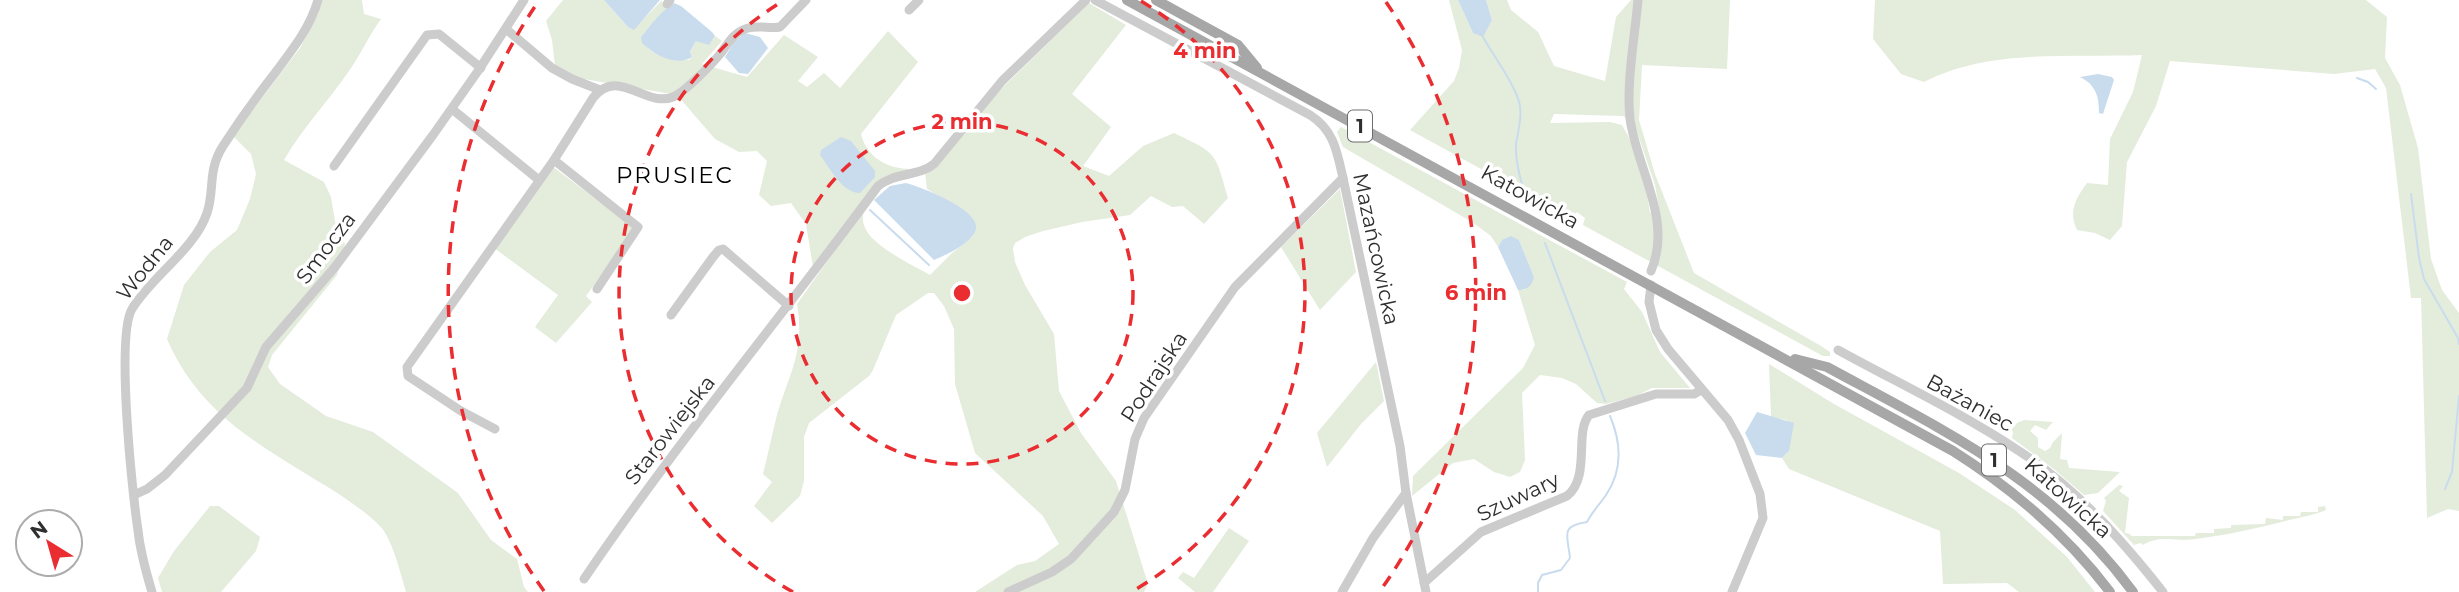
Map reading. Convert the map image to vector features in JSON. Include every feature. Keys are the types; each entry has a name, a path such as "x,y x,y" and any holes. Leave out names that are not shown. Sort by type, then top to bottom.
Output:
{"main road":[{"name":"Katowicka","path":"1127,0 1952,451 1993,477 2047,522 2110,592"},
{"name":"Katowicka","path":"1159,1 1238,45 1261,73"},
{"name":"Katowicka","path":"1779,355 1827,367 2010,471 2064,514 2104,556 2133,592"}],"street":[{"name":"Wodna","path":"152,592 138,531 134,495 125,361 126,326 131,310 194,236 207,213 211,177 218,156 256,98 297,45 318,0"},
{"name":"Smocza","path":"134,495 165,475 240,396 252,379 266,347 335,267 481,68 524,0"},
{"path":"495,429 461,411 408,376 407,367 554,160 600,90 608,86 627,88 654,97 671,98 715,60 734,35 755,27 780,27 806,0"},
{"path":"909,10 919,0"},
{"name":"Starowiejska","path":"584,579 670,456 789,306 878,186 893,176 929,168 934,164 1002,81 1086,0"},
{"path":"1095,0 1109,9 1114,0"},
{"path":"1638,0 1630,118 1655,207 1657,248 1651,271"},
{"name":"Mazańcowicka","path":"1109,9 1319,121 1332,135 1399,446 1425,587"},
{"path":"506,29 552,68 600,90"},
{"path":"334,166 427,35 439,34 481,68"},
{"path":"452,108 539,180"},
{"path":"554,160 638,227 597,289"},
{"name":"Podrajska","path":"1008,592 1052,572 1071,559 1114,512 1125,490 1135,439 1144,418 1235,287 1343,178"},
{"path":"671,316 713,257 723,249 789,306"},
{"path":"1651,285 1649,302 1656,330 1701,390 1728,420 1739,440 1760,494 1763,518 1731,592"},
{"name":"Bażaniec","path":"1838,350 1992,435 2047,471 2089,509 2163,592"},
{"name":"Szuwary","path":"1425,587 1481,532 1574,491 1580,468 1584,422 1589,415 1656,394 1694,394 1701,390"},
{"path":"1342,592 1373,538 1406,493"}],"green space":[{"path":"322,0 362,0 364,14 381,19 349,71 284,160 324,182 345,244 337,275 272,355 268,367 280,384 326,416 373,432 458,493 491,540 517,559 524,587 528,592 406,592 391,545 379,525 352,503 270,452 229,422 194,386 167,339 184,285 210,252 237,230 250,199 256,174 251,154 233,136 300,48 318,14"},
{"path":"563,0 604,0 628,27 634,29 662,0 667,8 641,37 649,49 661,56 689,60 696,41 713,40 715,36 722,41 702,64 747,77 784,35 818,57 798,81 807,87 824,73 840,88 888,31 918,62 861,134 873,156 894,167 911,169 892,175 813,267 806,224 791,203 771,206 759,195 767,161 757,151 739,152 715,139 677,95 578,78 555,66 552,40 546,21"},
{"path":"1449,0 1458,0 1473,33 1492,20 1486,0 1507,0 1511,10 1538,32 1554,66 1605,81 1616,17 1631,0 1730,0 1727,69 1642,65 1639,120 1655,174 1694,273 1821,346 1830,352 1830,356 1823,356 1583,225 1585,218 1577,212 1572,219 1410,130 1454,81 1462,50","holes":["1554,114 1623,116 1634,123 1655,185 1659,208 1650,213 1640,168 1622,125 1610,122 1550,123"]},
{"path":"1875,0 2366,0 2387,17 2385,58 2400,85 2418,148 2431,259 2442,290 2459,313 2459,511 2448,509 2427,518 2421,298 2411,298 2386,88 2375,69 2334,74 2170,61 2156,106 2127,162 2122,226 2110,240 2095,233 2077,230 2073,211 2087,183 2108,185 2110,139 2133,92 2142,55 2003,59 1949,71 1924,82 1901,74 1873,39"},
{"path":"1089,3 1126,25 1072,94 1111,127 1083,166 1109,176 1143,146 1174,133 1213,156 1228,198 1204,224 1183,206 1172,207 1151,196 1130,215 1043,231 1025,237 1015,243 1013,248 1015,262 1025,285 1054,334 1059,391 1081,433 1116,481 1148,584 1144,592 975,592 1017,565 1035,561 1059,544 1043,516 975,453 955,384 954,329 944,306 934,293 928,293 896,315 869,376 809,423 804,437 804,481 800,496 772,523 754,506 772,482 763,474 777,415 798,349 797,304 864,209 864,225 874,240 892,254 930,275 972,237 967,213 927,189 925,172 936,168 999,91"},
{"path":"1341,127 1627,282 1624,289 1642,312 1660,352 1690,388 1652,388 1636,396 1606,404 1597,403 1576,384 1562,378 1540,375 1522,393 1525,460 1520,472 1510,477 1494,472 1474,459 1453,463 1412,496 1413,476 1523,368 1535,345 1518,290 1524,290 1534,277 1519,240 1502,240 1498,247 1491,236 1472,222 1343,147 1337,132"},
{"path":"553,167 635,228 586,296 592,302 556,343 535,327 558,295 494,248"},
{"path":"1340,189 1356,272 1320,310 1281,247"},
{"path":"1376,362 1384,401 1361,424 1327,467 1317,433"},
{"path":"1769,364 1834,404 1959,473 2015,510 2067,557 2095,592 2019,592 2007,583 1943,584 1940,531 1789,469 1782,458 1789,451 1787,420 1771,417"},
{"path":"2024,420 2053,422 2046,430 2035,425 2030,431 2038,438 2038,447 2045,451 2062,433 2060,459 2067,460 2069,468 2120,472 2098,493 2084,495 2012,438 2011,430"},
{"path":"2119,485 2123,486 2119,491 2129,498 2125,533 2131,536 2195,536 2196,533 2214,533 2214,529 2231,528 2231,525 2265,524 2266,518 2283,520 2283,516 2318,512 2318,507 2325,506 2326,510 2308,516 2231,533 2189,540 2156,540 2134,545 2103,511 2106,501 2104,498"},
{"path":"210,506 219,506 260,537 256,551 221,592 162,592 158,578 174,551"},
{"path":"1229,528 1249,541 1213,592 1195,592 1178,578 1183,572 1194,578"}],"water":[{"path":"604,0 660,0 634,30 628,27"},
{"path":"1458,0 1486,0 1492,20 1483,37 1473,33"},
{"path":"674,3 715,36 709,45 696,41 690,52 692,57 680,61 653,52 642,43 641,37 660,14"},
{"path":"745,33 760,37 768,48 748,74 739,73 725,57 734,42"},
{"path":"2098,74 2112,77 2114,80 2103,114 2099,113 2093,87 2080,77"},
{"path":"841,137 851,141 875,171 875,177 860,193 842,184 820,155 821,150"},
{"path":"906,183 946,199 967,212 976,226 972,237 960,247 934,260 874,200 890,186"},
{"path":"1511,236 1519,240 1534,277 1529,287 1524,289 1518,290 1498,247 1502,240"},
{"path":"1757,412 1794,423 1789,451 1782,458 1756,455 1745,433"}],"waterway":[{"path":"1483,37 1518,98 1520,120 1516,150 1523,188"},
{"path":"2357,78 2376,89"},
{"path":"2411,194 2424,279 2459,344"},
{"path":"870,210 929,265"},
{"path":"1545,243 1605,401"},
{"path":"2445,489 2452,472 2459,396"},
{"path":"1538,592 1542,575 1561,570 1570,558 1567,538 1569,529 1587,522 1612,485 1618,466 1618,446 1610,416"}],"district":[{"name":"PRUSIEC","path":"675,175"}]}
